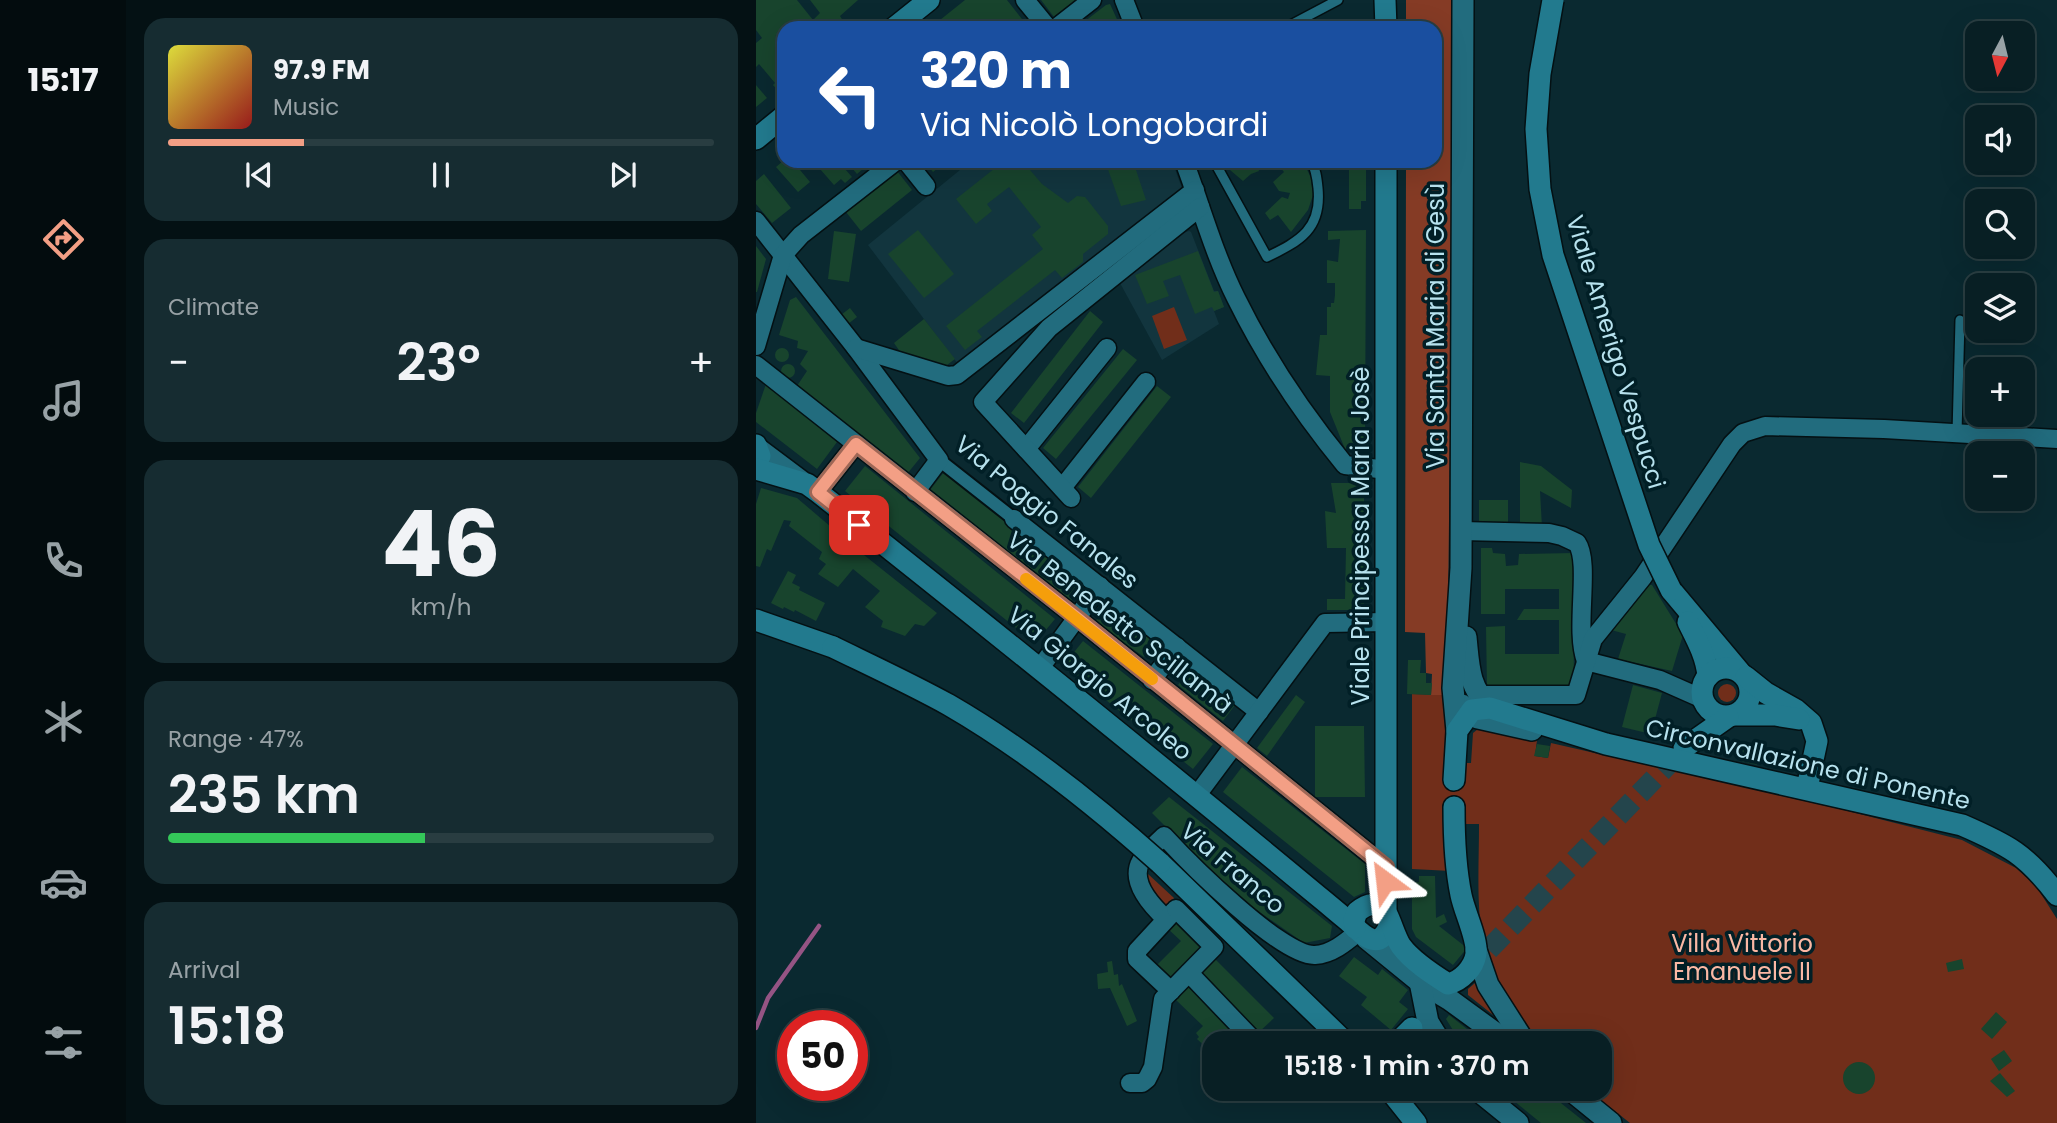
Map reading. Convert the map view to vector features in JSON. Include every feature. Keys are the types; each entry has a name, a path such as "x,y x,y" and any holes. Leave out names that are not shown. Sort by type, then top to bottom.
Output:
{"main road":[{"path":"903,21 929,0"},
{"path":"1385,0 1385,21"},
{"name":"Viale Amerigo Vespucci","path":"1553,0 1540,74 1536,129 1540,189 1553,255 1649,545 1671,590 1701,635"},
{"path":"756,139 777,122"},
{"name":"Viale Principessa Maria Josè","path":"1386,168 1388,917"},
{"name":"Via Giorgio Arcoleo","path":"757,460 813,488 1197,795 1360,933"},
{"path":"756,620 833,647 893,675 951,706 1060,779 1160,863 1334,1031"},
{"path":"1701,635 1742,674 1811,723 1817,741 1807,788"},
{"path":"1701,635 1707,663 1705,690 1684,748 1742,711 1750,698 1749,683 1742,674 1722,668 1705,690"},
{"path":"1705,690 1714,713 1732,716 1775,715 1811,723"},
{"path":"1454,780 1474,712"},
{"name":"Circonvallazione di Ponente","path":"1474,712 1962,825 2003,842 2036,867 2057,895"},
{"path":"1388,917 1381,937 1374,940 1360,933 1354,920 1363,907 1371,904 1379,906 1388,917 1403,949 1449,992 1473,964 1476,950 1458,878 1454,849 1454,807"},
{"path":"1398,1101 1416,1123"}],"street":[{"path":"1026,0 1042,21"},
{"path":"1065,21 1092,0"},
{"path":"1124,0 1132,21"},
{"name":"Via Santa Maria di Gesù","path":"1461,568 1464,2"},
{"path":"756,346 760,320 783,255 801,235 887,168"},
{"path":"912,168 926,186"},
{"path":"1186,168 1235,296 1268,356 1319,433 1345,465 1387,470"},
{"path":"856,348 948,376 957,375 1197,199"},
{"path":"1146,382 1067,493 983,402 1049,328 1197,199"},
{"name":"Via Poggio Fanales","path":"756,221 856,348 939,460 1259,712"},
{"path":"1026,449 1107,348"},
{"name":"Via Benedetto Scillamà","path":"756,365 1077,618 1386,867"},
{"path":"1474,712 1576,695 1593,639 1643,577 1732,444 1744,433 1765,426 1884,429 2057,439"},
{"path":"813,488 856,444"},
{"path":"915,492 939,460"},
{"path":"1461,531 1549,533 1577,542 1582,555 1581,628 1586,661"},
{"path":"1461,568 1453,688 1474,712"},
{"path":"1461,568 1474,712"},
{"path":"1040,668 1100,586"},
{"path":"1197,795 1325,624 1387,622"},
{"path":"1152,680 1177,648"},
{"path":"1586,661 1660,680 1697,683 1705,690"},
{"name":"Via Franco","path":"1171,914 1149,900 1138,876 1142,859 1164,836 1254,921 1303,954 1314,955 1337,948 1360,933"},
{"path":"1171,991 1137,959 1137,951 1191,893"},
{"path":"1130,1083 1142,1083 1152,1072 1163,999 1214,947 1171,914"},
{"path":"1360,933 1420,982 1449,992 1495,1031"},
{"path":"1476,950 1488,985 1517,1031"},
{"path":"1189,973 1245,1031"},
{"path":"1420,982 1428,1022 1434,1031"},
{"path":"1438,1031 1437,1016 1449,992"},
{"path":"1484,1101 1499,1123"},
{"path":"1490,1101 1518,1123"},
{"path":"1584,1101 1611,1123"}],"lane":[{"path":"1298,21 1338,0"},
{"path":"1218,168 1267,257 1293,244 1309,230 1316,217 1319,201 1314,168"},
{"path":"1957,433 1960,320"}],"shaded area":[{"path":"1406,0 1455,0 1447,695 1431,695 1432,674 1426,673 1425,633 1405,632 1406,168 1442,168 1442,21 1406,21"},
{"path":"962,168 1175,168 1183,191 958,364 868,245"},
{"path":"1189,231 1214,291 1218,291 1224,307 1214,311 1219,324 1162,360 1120,283"}],"green space":[{"path":"1174,307 1187,340 1164,349 1152,316"},
{"path":"1727,684 1733,687 1736,693 1733,699 1727,702 1721,699 1718,693 1721,687"},
{"name":"Villa Vittorio Emanuele II","path":"1412,694 1447,695 1464,763 1471,763 1473,733 1486,728 1537,740 1535,756 1548,758 1551,743 1962,840 2016,868 2036,886 2057,919 2057,1123 1630,1123 1602,1101 1612,1101 1612,1031 1527,1031 1506,1005 1495,984 1487,962 1480,917 1479,824 1463,824 1451,871 1412,869"},
{"path":"1148,874 1174,898 1170,904 1161,906 1145,878"},
{"path":"1475,983 1497,1018 1468,995 1468,989"}],"building":[{"path":"756,0 797,0 813,20 820,13 810,0 858,0 840,16 843,21 777,21 777,90 773,85 775,83 759,64 756,67 756,43 762,38 756,30"},
{"path":"965,0 1007,0 1024,21 939,21"},
{"path":"1041,0 1075,0 1054,17"},
{"path":"1110,4 1118,21 1085,21"},
{"path":"756,85 767,98 756,107"},
{"path":"776,167 802,168 800,170 810,182 798,192"},
{"path":"819,168 844,168 852,177 845,183 841,179 834,185"},
{"path":"852,168 864,168 857,174"},
{"path":"995,168 1032,168 1030,170 1042,184 1068,203 1077,196 1085,197 1108,226 1108,234 1083,254 1083,262 1062,278 1055,270 977,331 982,337 965,350 946,326 1043,249 1032,235 1041,227 1009,187 987,204 992,211 976,224 956,199"},
{"path":"1107,168 1135,168 1146,200 1121,206"},
{"path":"1258,168 1259,171 1243,181 1230,170"},
{"path":"1281,168 1306,168 1311,178 1313,195 1308,210 1291,232 1278,215 1270,220 1265,213 1282,197 1288,199 1290,193 1279,191 1273,182 1284,172"},
{"path":"1349,168 1366,168 1366,201 1361,201 1361,209 1349,209"},
{"path":"897,171 912,190 861,231 846,212"},
{"path":"764,174 791,208 772,223 756,204 756,181"},
{"path":"918,230 954,274 924,298 888,254"},
{"path":"1366,230 1365,448 1345,449 1330,412 1330,376 1316,375 1320,335 1327,335 1327,307 1334,303 1335,295 1335,283 1327,283 1327,260 1338,262 1340,239 1328,240 1328,231"},
{"path":"834,231 856,234 849,282 828,279"},
{"path":"756,246 766,259 757,292 756,292"},
{"path":"1198,251 1214,292 1218,291 1224,307 1214,311 1212,307 1195,314 1180,275 1163,281 1169,296 1147,304 1135,275"},
{"path":"796,297 920,458 907,474 797,386 807,371 800,364 808,351 797,348 798,341 779,335 790,300"},
{"path":"850,308 857,317 848,324 841,315"},
{"path":"1090,311 1103,322 1024,423 1011,413"},
{"path":"924,319 955,359 943,368 901,353 894,343"},
{"path":"782,348 787,350 787,360 782,362 777,360 775,355 777,350"},
{"path":"1123,349 1137,360 1056,459 1043,448"},
{"path":"788,364 793,366 793,376 788,378 783,376 781,371 783,366"},
{"path":"766,384 837,442 817,469 756,422 756,413"},
{"path":"1157,386 1171,397 1091,498 1078,487"},
{"path":"1520,462 1541,466 1572,490 1571,508 1540,491 1542,527 1520,527"},
{"path":"865,466 1055,619 1035,643 845,491"},
{"path":"944,472 1085,583 1071,601 930,490"},
{"path":"1331,483 1364,483 1364,610 1327,610 1327,599 1345,599 1346,548 1327,548 1325,511 1336,513"},
{"path":"761,488 797,498 937,613 924,626 915,624 905,636 881,627 883,621 865,607 880,591 853,569 838,587 818,574 826,564 819,559 822,552 789,526 791,521 784,520 771,551 767,549 760,567 756,566 756,504"},
{"path":"1479,500 1508,500 1508,526 1479,527"},
{"path":"1481,548 1492,548 1493,553 1505,554 1506,566 1518,565 1519,554 1573,553 1574,689 1487,689 1486,627 1505,626 1505,654 1559,654 1559,620 1517,620 1524,609 1559,609 1559,589 1505,589 1505,614 1481,614"},
{"path":"788,571 796,575 792,583 800,587 799,590 825,603 816,621 795,610 783,609 771,603"},
{"path":"1648,585 1652,585 1683,635 1672,671 1618,659 1626,634 1611,630"},
{"path":"1109,604 1159,638 1144,657 1095,622"},
{"path":"1083,641 1213,744 1193,769 1063,666"},
{"path":"1408,660 1421,660 1420,673 1426,673 1426,683 1432,683 1431,695 1407,694"},
{"path":"1190,670 1235,705 1223,721 1178,685"},
{"path":"1633,685 1662,693 1651,734 1622,727"},
{"path":"1296,695 1305,702 1267,756 1257,748"},
{"path":"1315,726 1364,726 1365,797 1315,797"},
{"path":"1537,744 1550,746 1548,758 1534,756"},
{"path":"1745,744 1761,748 1757,765 1741,761"},
{"path":"1242,767 1365,864 1365,892 1354,897 1223,792"},
{"path":"1169,797 1332,926 1330,938 1304,943 1248,904 1215,876 1152,813"},
{"path":"1419,876 1435,876 1436,918 1444,914 1447,922 1439,926 1467,948 1453,965 1416,937 1412,929 1412,883 1419,882"},
{"path":"1178,917 1209,946 1173,983 1155,967 1181,941 1167,928"},
{"path":"1213,957 1274,1018 1260,1031 1256,1031 1198,972"},
{"path":"1354,957 1378,975 1382,969 1408,990 1399,1002 1408,1009 1391,1030 1361,1005 1367,997 1339,976"},
{"path":"1962,959 1964,969 1948,972 1946,963"},
{"path":"1112,961 1114,975 1118,974 1119,986 1122,984 1137,1021 1127,1026 1110,988 1098,989 1097,974 1108,972 1107,962"},
{"path":"1190,983 1233,1031 1202,1031 1202,1044 1196,1033 1203,1026 1175,999"},
{"path":"1996,1012 2007,1022 1992,1039 1981,1029"},
{"path":"1449,1015 1470,1031 1454,1031 1446,1019"},
{"path":"2004,1050 2012,1061 1999,1071 1991,1059"},
{"path":"1859,1062 1870,1067 1875,1078 1870,1089 1859,1094 1848,1089 1843,1078 1848,1067"},
{"path":"2000,1073 2015,1091 2007,1097 1990,1081"},
{"path":"1514,1101 1558,1101 1586,1123 1541,1123"}],"waterway":[{"path":"756,1028 768,998 819,926"}],"tunnel":[{"path":"1467,972 1683,749"}],"slow traffic":[{"path":"1026,579 1152,679"}],"route":[{"path":"859,525 818,492 856,444 1386,867 1385,881"}]}
